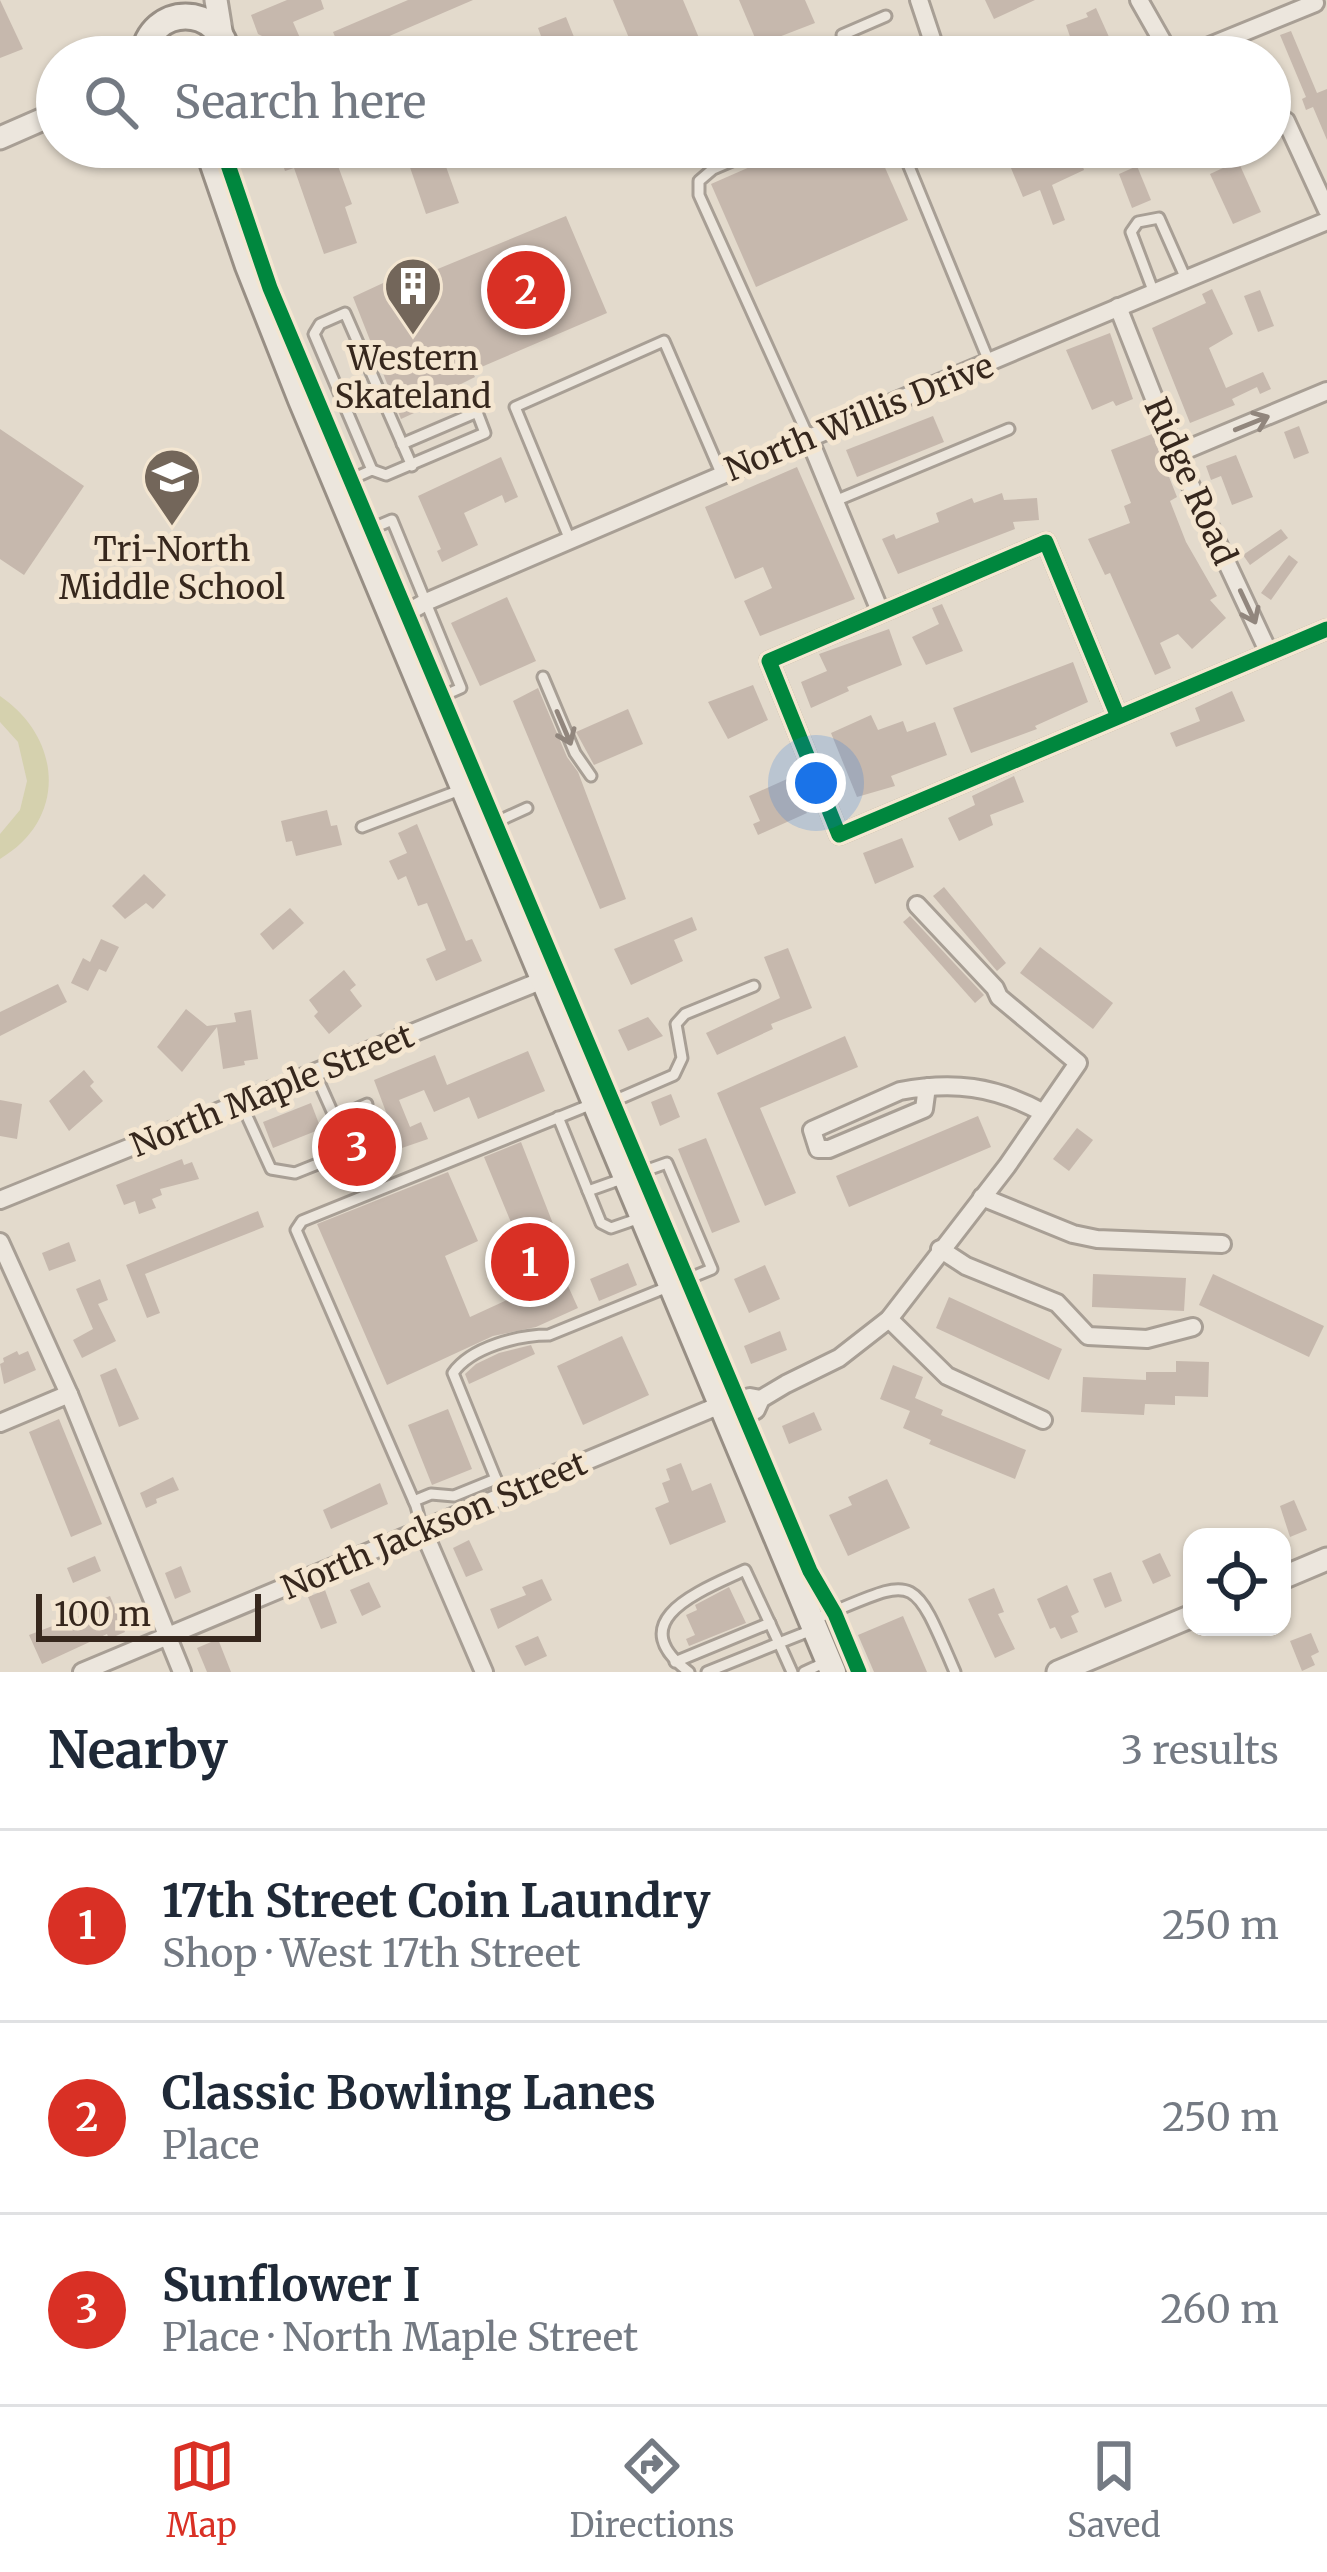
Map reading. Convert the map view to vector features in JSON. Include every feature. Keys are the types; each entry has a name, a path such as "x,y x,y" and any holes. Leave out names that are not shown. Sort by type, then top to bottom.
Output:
{"main road":[{"path":"144,36 148,4"},
{"path":"152,36 183,5 207,21 217,36"},
{"path":"214,168 248,266 337,485 830,1666"}],"street":[{"path":"216,0 223,36"},
{"path":"919,0 931,36"},
{"path":"1138,0 1159,36"},
{"path":"1232,36 1315,3"},
{"path":"0,138 36,122"},
{"path":"1291,132 1327,210"},
{"name":"North Willis Drive","path":"394,620 721,473 1327,221"},
{"name":"Ridge Road","path":"1118,307 1176,454 1269,653"},
{"path":"1176,454 1327,392"},
{"path":"808,436 880,611"},
{"path":"1118,717 1046,542 769,661 839,835 1327,629"},
{"path":"917,905 999,998 1078,1063 889,1319 947,1376 1043,1420"},
{"name":"North Maple Street","path":"0,1200 543,980"},
{"path":"927,1087 924,1109 829,1149 818,1149 812,1139 812,1130 900,1091 927,1087 982,1087 1042,1112"},
{"path":"982,1198 1097,1240 1222,1244"},
{"path":"0,1242 69,1394 182,1672"},
{"path":"940,1249 966,1266 1057,1303 1088,1336 1147,1339 1193,1327"},
{"name":"North Jackson Street","path":"82,1672 422,1528 499,1487 756,1409 761,1399 838,1358 889,1319"},
{"path":"0,1423 69,1394"},
{"path":"422,1528 484,1672"},
{"path":"1291,1574 1327,1559"},
{"path":"1058,1672 1183,1620"}],"lane":[{"path":"842,35 886,16"},
{"path":"715,168 698,181 699,195 808,436"},
{"path":"911,168 990,364"},
{"path":"1154,293 1131,232 1138,222 1159,218 1186,279"},
{"path":"402,444 477,412 485,433 412,466 386,476 372,470 314,334 320,324 344,314 402,444 412,466"},
{"path":"570,540 514,407 664,341 721,473"},
{"path":"835,501 1010,429"},
{"path":"337,485 372,470"},
{"path":"358,534 392,520 460,688 428,702"},
{"path":"543,676 575,753 591,776"},
{"path":"362,827 465,788"},
{"path":"483,829 527,808"},
{"path":"422,1528 296,1230 302,1221 674,1075 682,1058 676,1024 685,1014 754,986"},
{"path":"314,1073 335,1118 367,1104"},
{"path":"241,1103 271,1169 295,1173 325,1161"},
{"path":"558,1117 601,1223 611,1228 641,1217"},
{"path":"414,1501 431,1494 454,1496 499,1487 453,1373 461,1361 523,1335 548,1335 712,1269 667,1163 588,1191"},
{"path":"689,1672 675,1662 664,1643 662,1625 686,1598 745,1570 792,1672"},
{"path":"706,1672 779,1643 894,1586 909,1589 930,1613 956,1672"},
{"path":"675,1662 770,1623"},
{"path":"803,1672 830,1666"}],"shaded area":[{"path":"0,696 36,734 49,778 37,823 0,859 0,834 20,810 27,781 18,742 0,722"}],"building":[{"path":"0,0 23,49 0,58"},
{"path":"287,0 321,0 324,9 293,22 299,36 262,36 251,15"},
{"path":"408,0 473,0 389,36 335,36 333,32"},
{"path":"613,0 683,0 698,36 628,36"},
{"path":"739,0 805,0 815,23 781,36 754,36"},
{"path":"985,0 1035,0 994,19"},
{"path":"1096,8 1109,36 1070,36 1066,25 1088,17 1086,13"},
{"path":"566,17 574,36 541,36 538,28"},
{"path":"1291,31 1317,93 1327,89 1327,140 1313,107 1306,110 1302,99 1306,97 1291,61 1291,36 1280,35"},
{"path":"294,168 339,168 352,204 345,207 357,243 324,254"},
{"path":"410,168 446,168 459,203 426,214"},
{"path":"747,168 885,168 908,220 756,287 711,184"},
{"path":"1011,168 1083,168 1052,185 1065,220 1053,225 1040,190 1023,197"},
{"path":"1138,168 1151,200 1132,208 1119,174"},
{"path":"1241,168 1261,212 1233,224 1210,174"},
{"path":"566,216 607,313 472,371 475,377 401,419 353,297 424,264 428,273"},
{"path":"1212,289 1233,334 1209,348 1226,388 1263,372 1271,389 1260,394 1257,387 1232,399 1235,405 1190,423 1152,328 1206,303 1202,294"},
{"path":"1260,290 1274,326 1258,332 1244,296"},
{"path":"1110,333 1133,399 1092,410 1066,350"},
{"path":"933,416 944,442 857,477 846,450"},
{"path":"1299,426 1309,453 1294,459 1284,432"},
{"path":"0,429 84,486 24,575 0,559"},
{"path":"1152,434 1177,497 1170,501 1186,542 1217,596 1210,600 1226,618 1192,649 1178,634 1160,643 1171,668 1155,675 1110,573 1105,575 1088,539 1130,523 1124,506 1131,503 1111,450"},
{"path":"1236,455 1253,497 1232,505 1221,476 1211,480 1206,466"},
{"path":"501,457 518,497 505,503 502,495 464,513 478,545 442,562 418,496"},
{"path":"797,467 855,599 760,636 744,601 772,588 763,567 735,579 705,507"},
{"path":"1002,493 1004,500 1037,498 1039,520 1013,522 1015,529 898,574 882,539 894,534 896,539 939,522 936,513 972,498 974,503"},
{"path":"1281,529 1288,538 1250,565 1243,555"},
{"path":"1289,555 1298,562 1271,600 1261,593"},
{"path":"507,597 536,661 480,686 451,623"},
{"path":"942,604 963,651 926,665 912,637 939,624 932,608"},
{"path":"889,629 902,665 847,687 849,691 811,708 801,682 827,671 819,654"},
{"path":"1073,662 1088,702 1035,726 1037,729 971,753 953,708"},
{"path":"753,685 768,720 728,739 708,702"},
{"path":"538,688 578,772 626,899 600,909 513,701"},
{"path":"1232,691 1245,721 1176,747 1170,733 1200,721 1195,708"},
{"path":"628,709 643,744 594,765 576,732"},
{"path":"871,715 878,730 903,721 907,732 935,722 947,755 891,776 895,786 857,797 831,733"},
{"path":"1014,776 1024,802 990,815 993,825 959,841 948,818 975,805 972,796"},
{"path":"787,779 807,813 758,835 753,824 760,821 749,796"},
{"path":"327,810 342,845 296,856 292,841 286,842 281,821"},
{"path":"417,824 466,941 472,939 482,961 436,981 426,959 446,950 427,903 418,906 406,876 398,880 389,861 407,853 398,833"},
{"path":"902,838 914,867 875,884 863,853"},
{"path":"144,874 166,895 153,909 146,903 125,919 112,906"},
{"path":"944,887 1006,963 997,971 933,896"},
{"path":"290,908 304,923 273,950 260,934"},
{"path":"910,916 984,995 975,1003 903,922"},
{"path":"692,917 697,930 674,940 683,961 631,985 614,949"},
{"path":"101,939 119,947 106,972 99,969 88,991 71,983 83,958 90,962"},
{"path":"1040,947 1113,1003 1093,1029 1020,973"},
{"path":"788,948 812,1008 771,1024 773,1029 717,1055 706,1033 780,998 764,957"},
{"path":"344,970 356,985 350,990 362,1006 329,1034 314,1016 318,1012 309,1000"},
{"path":"58,984 67,1002 0,1036 0,1012"},
{"path":"186,1009 207,1026 236,1022 234,1013 251,1010 258,1059 223,1069 217,1027 182,1072 157,1047"},
{"path":"648,1017 663,1036 628,1051 618,1030"},
{"path":"845,1036 858,1067 760,1108 796,1193 765,1206 717,1093"},
{"path":"528,1051 545,1091 478,1119 469,1097 434,1112 424,1090 399,1100 410,1127 421,1122 428,1139 338,1170 328,1144 389,1120 374,1080 435,1055 447,1085"},
{"path":"84,1070 103,1101 69,1131 49,1101"},
{"path":"671,1094 680,1117 660,1126 651,1102"},
{"path":"0,1100 22,1104 17,1139 0,1136"},
{"path":"311,1103 321,1129 273,1148 263,1122"},
{"path":"978,1116 991,1147 849,1207 836,1176"},
{"path":"1077,1128 1093,1140 1069,1171 1053,1159"},
{"path":"706,1138 740,1222 712,1233 678,1149"},
{"path":"521,1142 568,1262 559,1266 578,1308 536,1327 493,1336 387,1385 317,1224 448,1172 478,1241 445,1256 470,1317 507,1300 492,1261 522,1249 484,1157"},
{"path":"182,1159 184,1165 192,1162 199,1179 160,1189 162,1195 152,1199 156,1208 139,1214 135,1201 124,1205 116,1185"},
{"path":"258,1211 264,1227 145,1274 160,1313 147,1318 126,1265"},
{"path":"69,1242 76,1261 49,1271 42,1253"},
{"path":"628,1263 637,1285 599,1301 590,1279"},
{"path":"765,1265 780,1299 749,1313 734,1279"},
{"path":"1093,1274 1186,1278 1184,1311 1092,1307"},
{"path":"1213,1274 1324,1326 1309,1357 1199,1305"},
{"path":"100,1279 108,1300 98,1304 116,1341 82,1358 73,1340 93,1329 76,1289"},
{"path":"949,1297 1062,1349 1049,1380 936,1328"},
{"path":"780,1331 787,1350 751,1364 744,1346"},
{"path":"622,1336 649,1395 583,1425 557,1366"},
{"path":"531,1345 535,1354 469,1384 465,1374 476,1364"},
{"path":"17,1351 19,1355 28,1351 36,1370 4,1384 0,1364"},
{"path":"1176,1361 1209,1362 1208,1397 1175,1396 1175,1405 1145,1404 1144,1415 1081,1412 1083,1377 1146,1380 1146,1372 1176,1372"},
{"path":"893,1365 923,1377 915,1398 943,1410 941,1415 1026,1450 1015,1479 929,1444 931,1440 903,1428 910,1411 880,1399"},
{"path":"116,1368 139,1419 119,1427 100,1375"},
{"path":"448,1409 472,1469 432,1485 408,1425"},
{"path":"814,1412 822,1430 789,1444 782,1426"},
{"path":"59,1419 102,1524 71,1537 29,1432"},
{"path":"681,1463 692,1491 711,1483 726,1522 670,1545 655,1508 669,1502 662,1483 670,1480 666,1469"},
{"path":"173,1477 179,1490 146,1508 140,1493"},
{"path":"887,1479 910,1528 848,1556 829,1515 852,1505 848,1497"},
{"path":"380,1483 388,1504 331,1529 323,1510"},
{"path":"1294,1500 1307,1530 1291,1537 1280,1506"},
{"path":"469,1540 483,1570 466,1577 453,1548"},
{"path":"1160,1553 1171,1576 1153,1584 1142,1561"},
{"path":"95,1556 101,1571 73,1583 67,1568"},
{"path":"181,1566 191,1592 175,1599 165,1573"},
{"path":"1111,1572 1122,1601 1105,1608 1093,1579"},
{"path":"542,1579 552,1600 498,1629 490,1609 526,1595 522,1587"},
{"path":"369,1582 381,1607 362,1616 350,1590"},
{"path":"1067,1585 1079,1612 1071,1616 1078,1632 1061,1639 1055,1627 1050,1629 1037,1599"},
{"path":"729,1587 746,1623 689,1646 686,1639 695,1635 686,1615"},
{"path":"994,1588 1004,1612 998,1614 1015,1649 995,1658 968,1599"},
{"path":"325,1590 337,1623 321,1629 308,1597"},
{"path":"110,1596 125,1632 109,1639 107,1634 42,1664 29,1635 97,1609 94,1602"},
{"path":"903,1616 927,1672 874,1672 858,1635"},
{"path":"1311,1633 1319,1652 1311,1656 1315,1665 1302,1671 1290,1641"},
{"path":"538,1636 547,1656 525,1666 515,1646"},
{"path":"218,1639 231,1672 207,1672 197,1648"}],"cycle path":[{"path":"229,168 270,288 810,1571 835,1614 859,1672"},
{"path":"1118,717 1046,542 769,661 839,835 1327,629"}],"place":[{"name":"Classic Bowling Lanes","path":"526,290"},
{"name":"Western Skateland","path":"413,337"},
{"name":"Tri-North Middle School","path":"172,528"},
{"name":"Sunflower I","path":"357,1147"},
{"name":"17th Street Coin Laundry","path":"530,1262"}]}
